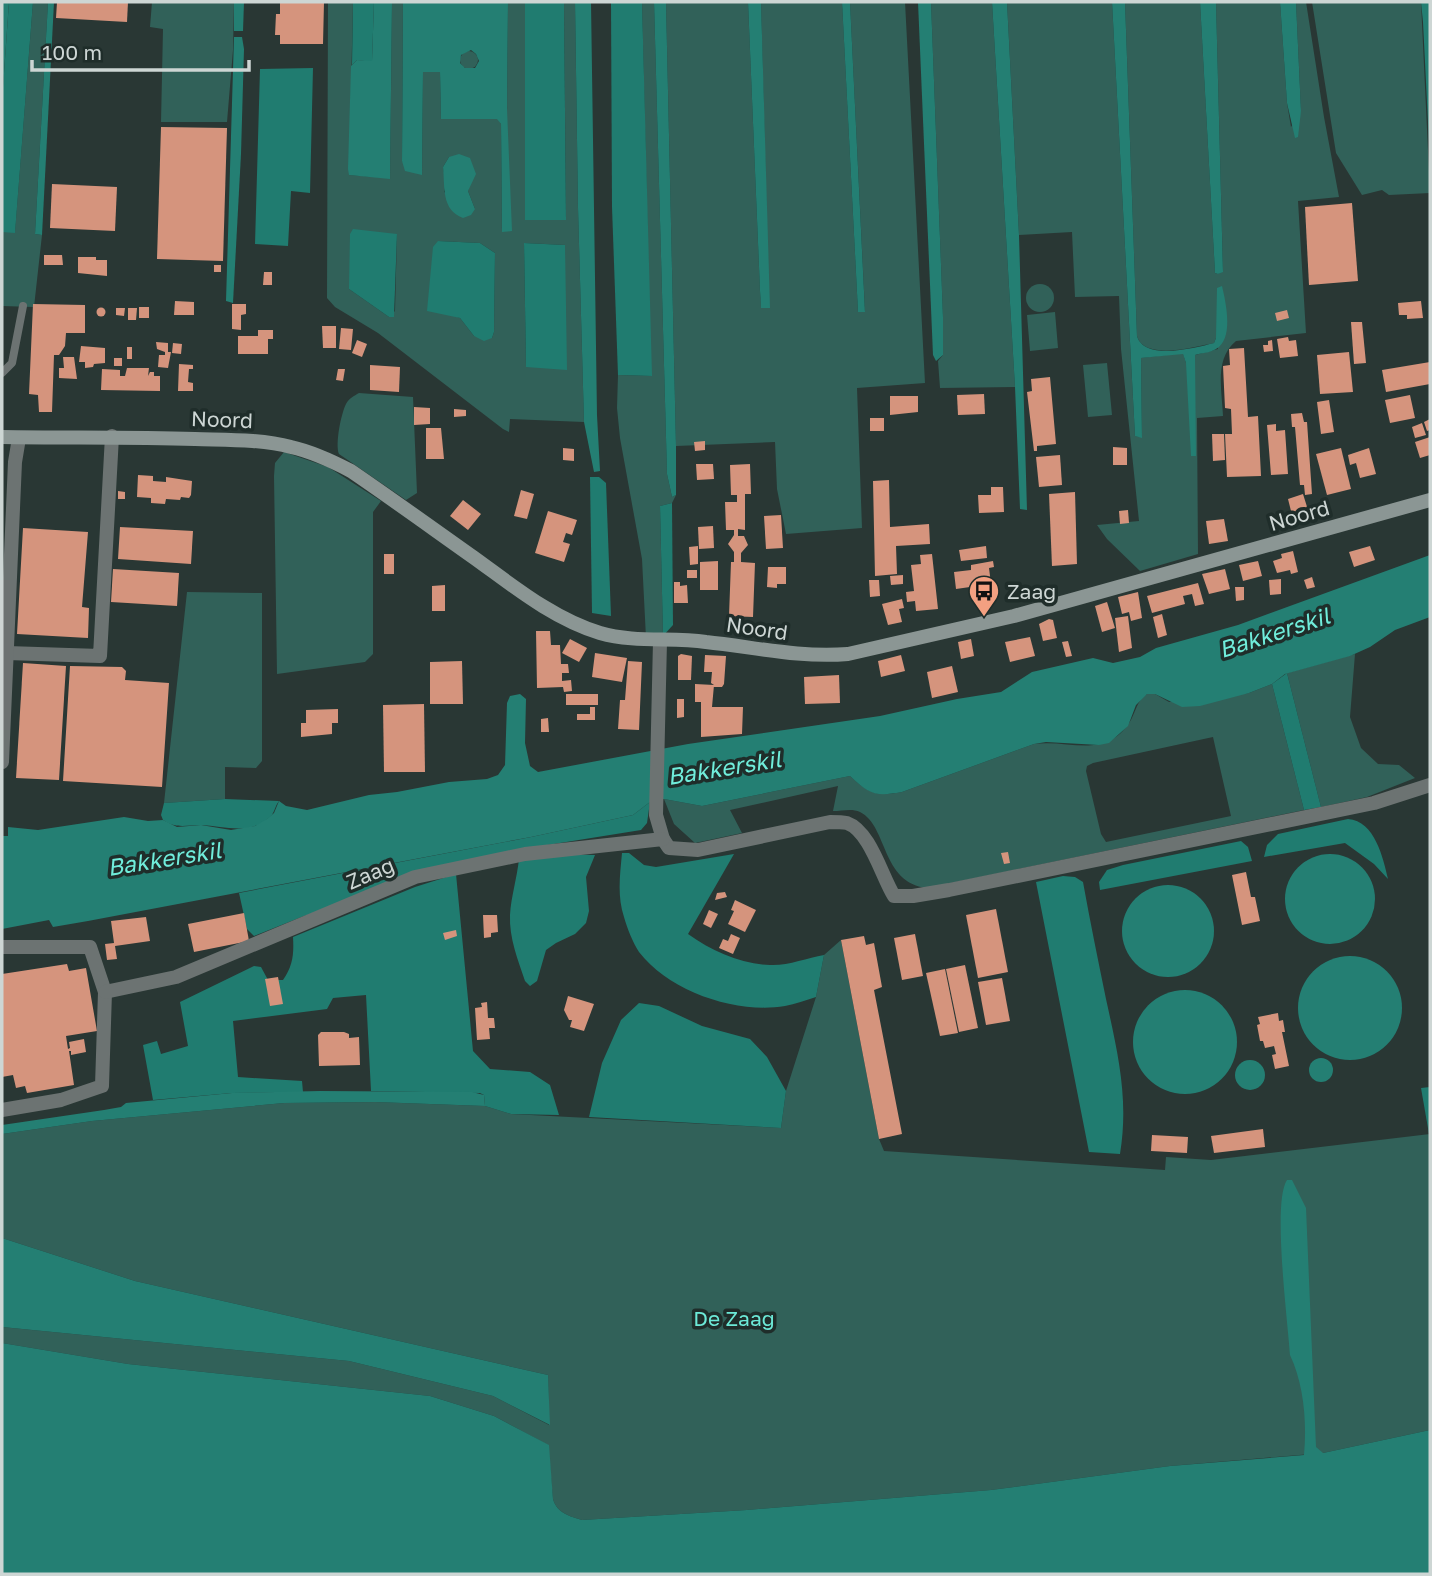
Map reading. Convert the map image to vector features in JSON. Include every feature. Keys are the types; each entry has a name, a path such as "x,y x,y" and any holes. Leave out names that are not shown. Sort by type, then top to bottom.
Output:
{"street":[{"name":"Noord","path":"2,437 111,436 268,442 293,447 326,458 351,471 554,613 601,633 660,641 702,641 788,654 821,656 848,654 1014,616 1430,500"},
{"path":"7,653 100,656 111,436"},
{"path":"2,762 7,653 8,462 19,438"},
{"path":"660,641 656,816 663,839"},
{"name":"Zaag","path":"105,992 176,976 415,877 525,854 663,839 669,848 698,850 830,822 847,823 856,829 869,846 894,896 913,896 1374,803 1430,785"},
{"path":"2,947 90,947 105,992 102,1086 61,1100 2,1110"}],"lane":[{"path":"2,373 12,363 23,306"}],"green space":[{"path":"33,2 48,2 35,234 42,235 34,307 2,306 2,232 15,232"},
{"path":"152,2 234,2 227,122 161,122 163,29 150,27"},
{"path":"328,2 353,2 349,175 390,178 392,2 403,2 402,161 422,174 423,72 440,72 441,119 498,119 501,124 502,232 508,2 525,2 526,220 566,219 564,2 575,2 584,422 510,419 509,432 378,333 335,307 327,298","holes":["449,157 469,184 468,191 475,209 444,192 446,184 443,167","397,234 395,311 389,317 349,289","438,241 480,243 495,253 492,338 474,336 460,318 452,315","524,243 565,245 527,367"]},
{"path":"642,2 654,2 667,474 672,497 676,495 672,503 660,506 663,636 646,638 642,559 617,408 618,375 651,376"},
{"path":"666,2 748,2 761,307 769,308 761,2 842,2 858,312 865,311 850,2 905,2 925,383 857,388 862,528 786,534 777,489 775,442 676,446"},
{"path":"931,2 992,2 1015,387 940,388 938,361 943,355 943,317"},
{"path":"1007,2 1112,2 1135,436 1142,437 1141,358 1183,353 1186,363 1194,364 1195,355 1218,349 1216,338 1214,343 1206,345 1159,350 1142,344 1137,336 1125,2 1200,2 1215,273 1218,274 1223,271 1216,2 1280,2 1291,127 1301,111 1296,2 1306,2 1339,197 1298,201 1306,333 1236,341 1229,348 1221,376 1223,416 1197,418 1198,554 1140,571 1107,539 1097,525 1139,521 1121,349 1119,296 1075,297 1072,232 1019,235"},
{"path":"1312,2 1421,2 1430,193 1389,195 1382,190 1362,195 1336,153"},
{"path":"469,51 477,56 478,60 473,68 469,69 461,64 460,60 465,52"},
{"path":"1040,284 1050,288 1054,298 1050,308 1040,312 1030,308 1026,298 1030,288"},
{"path":"1055,312 1058,348 1030,351 1027,315"},
{"path":"1107,363 1112,415 1088,417 1083,365"},
{"path":"359,393 413,397 417,493 406,500 339,454 338,436 344,409 349,400"},
{"path":"284,452 328,467 381,501 373,512 373,654 365,662 277,674 274,476 275,463"},
{"path":"187,592 262,593 262,761 256,768 225,767 225,799 164,803"},
{"path":"1355,654 1350,717 1361,748 1378,764 1399,765 1415,778 1367,797 1321,807 1287,673"},
{"path":"1272,684 1304,810 927,888 912,884 901,876 869,819 857,811 833,811 838,786 730,810 742,833 695,843 674,824 664,799 702,806 850,776 862,786 879,794 902,792 1034,744 1096,745 1107,742 1127,726 1140,701 1147,694 1155,694 1169,702 1249,693","holes":["1213,737 1231,816 1106,842 1101,834 1087,766"]},
{"name":"De Zaag","path":"841,940 879,1139 884,1151 1165,1170 1166,1157 1211,1160 1430,1134 1430,1430 1323,1453 1170,1466 991,1490 582,1520 564,1513 555,1504 548,1445 494,1416 430,1396 128,1364 2,1343 2,1327 349,1361 493,1396 549,1425 548,1375 135,1281 2,1238 2,1134 92,1121 284,1103 375,1102 485,1106 511,1114 781,1128 786,1091 816,997 824,955"}],"shaded area":[{"path":"9,2 33,2 15,233 2,232 2,101"},
{"path":"353,2 374,2 372,62 357,60 352,65"},
{"path":"525,2 564,2 566,220 525,220"},
{"path":"611,2 642,2 652,376 618,375 612,207"},
{"path":"313,68 310,193 291,191 288,246 255,244 260,69"},
{"path":"353,229 397,234 394,317 389,317 349,289 350,234"},
{"path":"438,241 480,243 495,253 492,338 484,341 474,336 460,318 427,311 433,247"},
{"path":"524,243 565,245 567,370 526,367"},
{"path":"590,477 599,477 606,483 611,616 592,613"},
{"path":"672,503 673,625 663,636 660,506"},
{"path":"1287,673 1321,807 1304,810 1272,684"},
{"path":"225,799 279,801 271,816 246,828 177,826 163,820 161,815 164,803"},
{"path":"650,802 647,823 641,830 535,847 304,916 254,936 247,929 239,893 633,815"},
{"path":"1348,819 1357,821 1371,833 1380,851 1388,879 1374,864 1345,843 1264,857 1267,845 1278,834"},
{"path":"1241,841 1248,847 1252,861 1100,890 1099,882 1107,870"},
{"path":"622,853 629,853 644,865 656,867 734,854 688,934 727,956 759,964 783,964 824,955 816,997 785,1006 746,1007 705,997 668,978 639,952 628,931 620,893"},
{"path":"552,854 595,855 586,877 589,911 586,923 575,934 546,950 537,981 530,986 525,981 517,957 510,924 519,859"},
{"path":"456,874 473,1051 490,1069 530,1072 550,1085 559,1115 511,1114 485,1106 484,1095 480,1093 371,1091 366,995 333,998 327,1009 233,1021 238,1077 302,1081 303,1092 232,1093 153,1100 143,1045 157,1041 161,1054 188,1046 180,1002 254,966 261,967 268,980 283,980 292,960 293,937 415,887"},
{"path":"1063,876 1075,877 1083,882 1121,1077 1123,1114 1120,1154 1089,1152 1036,882"},
{"path":"639,1003 659,1006 702,1026 750,1039 767,1057 786,1091 781,1128 589,1117 602,1063 621,1020"},
{"path":"1430,1087 1430,1134 1429,1134 1421,1088"}],"water":[{"path":"2,2 9,2 2,101"},
{"path":"48,2 54,2 42,235 35,234"},
{"path":"234,2 244,2 243,31 234,31"},
{"path":"374,2 392,2 390,179 349,175 348,169 351,66 357,60 372,61"},
{"path":"403,2 508,2 507,109 512,231 502,232 501,124 497,119 441,119 440,72 423,72 422,175 405,171 402,161","holes":["471,50 479,61 475,68 465,68 460,63 461,55"]},
{"path":"575,2 591,2 600,471 594,472 584,422"},
{"path":"654,2 666,2 676,446 676,495 672,497 667,474"},
{"path":"748,2 761,2 770,308 761,308"},
{"path":"842,2 850,2 865,312 858,312"},
{"path":"918,2 931,2 943,317 943,355 936,361 933,355"},
{"path":"992,2 1007,2 1019,235 1027,510 1020,509"},
{"path":"1112,2 1125,2 1137,336 1142,344 1159,351 1183,350 1214,343 1217,288 1222,286 1225,302 1227,329 1222,344 1214,350 1195,355 1196,456 1191,456 1186,363 1183,354 1141,358 1142,438 1135,436"},
{"path":"1200,2 1216,2 1223,272 1218,274 1215,273"},
{"path":"1280,2 1296,2 1301,111 1298,137 1295,138 1287,103"},
{"path":"1421,2 1430,2 1430,162 1423,22"},
{"path":"234,37 242,37 244,49 233,303 226,301"},
{"path":"459,154 470,158 476,174 468,191 475,209 471,215 463,218 448,204 443,167 449,157"},
{"name":"Bakkerskil","path":"1430,555 1430,617 1395,630 1370,647 1350,656 1285,674 1272,684 1249,693 1200,706 1182,707 1155,694 1147,694 1136,705 1128,726 1109,743 1034,744 902,792 873,793 850,776 702,806 664,799 650,802 633,815 531,837 88,921 53,927 49,920 2,929 2,836 8,836 8,827 38,830 124,817 148,821 163,820 177,827 201,825 231,830 255,826 267,819 274,813 279,801 286,806 307,810 369,795 449,782 487,779 498,775 505,765 507,703 510,696 520,694 526,699 525,743 530,766 538,772 688,744 880,716 1001,692 1032,672 1093,658 1113,663 1140,657 1156,648 1238,625"},
{"path":"1330,854 1347,857 1362,867 1372,882 1375,899 1372,916 1362,931 1347,941 1330,944 1313,941 1298,931 1288,916 1285,899 1288,882 1298,867 1313,857"},
{"path":"1168,885 1185,889 1200,899 1210,914 1214,931 1210,948 1200,963 1185,973 1168,977 1151,973 1136,963 1126,948 1122,931 1126,914 1136,899 1151,889"},
{"path":"1350,956 1370,960 1387,971 1398,988 1402,1008 1398,1028 1387,1045 1370,1056 1350,1060 1330,1056 1313,1045 1302,1028 1298,1008 1302,988 1313,971 1330,960"},
{"path":"1185,990 1205,994 1222,1005 1233,1022 1237,1042 1233,1062 1222,1079 1205,1090 1185,1094 1165,1090 1148,1079 1137,1062 1133,1042 1137,1022 1148,1005 1165,994"},
{"path":"1321,1058 1329,1062 1333,1070 1329,1078 1321,1082 1313,1078 1309,1070 1313,1062"},
{"path":"1250,1060 1261,1064 1265,1075 1261,1086 1250,1090 1239,1086 1235,1075 1239,1064"},
{"path":"472,1092 484,1095 485,1106 375,1102 284,1103 92,1121 2,1134 2,1125 121,1107 126,1103 232,1093"},
{"path":"1287,1180 1292,1180 1306,1208 1316,1447 1323,1453 1430,1430 1430,1574 2,1574 2,1343 128,1364 430,1396 494,1416 549,1445 555,1504 564,1513 582,1520 991,1490 1170,1466 1304,1455 1303,1404 1299,1379 1290,1355 1282,1263 1281,1212"},
{"path":"2,1238 135,1281 548,1375 550,1425 493,1396 349,1361 2,1327"}],"building":[{"path":"57,2 128,2 127,22 56,18"},
{"path":"280,2 324,2 323,44 280,44 280,35 275,35 276,14 280,14"},
{"path":"161,127 227,128 223,261 157,259"},
{"path":"52,184 117,187 115,231 50,228"},
{"path":"1352,203 1358,281 1309,285 1305,207"},
{"path":"44,255 62,255 63,265 44,265"},
{"path":"78,257 107,260 107,276 78,273"},
{"path":"214,265 221,265 221,272 214,272"},
{"path":"264,272 272,272 272,285 263,285"},
{"path":"175,301 194,302 194,315 174,315"},
{"path":"1421,301 1423,318 1407,319 1407,315 1399,315 1398,303"},
{"path":"33,304 85,305 85,333 66,333 65,346 59,355 54,355 52,412 39,412 38,395 29,394"},
{"path":"232,304 246,304 246,314 241,315 241,330 232,329"},
{"path":"139,307 149,307 149,318 139,318"},
{"path":"101,308 105,312 101,316 97,312"},
{"path":"116,308 125,308 124,316 116,315"},
{"path":"128,308 137,308 136,320 128,320"},
{"path":"1287,310 1289,318 1277,321 1275,313"},
{"path":"1351,322 1362,322 1366,363 1354,364"},
{"path":"322,326 336,326 336,348 323,348"},
{"path":"341,328 353,329 351,350 339,349"},
{"path":"258,330 273,330 273,339 268,339 268,354 238,354 238,336 258,336"},
{"path":"1288,337 1289,341 1296,340 1298,356 1280,358 1277,339"},
{"path":"357,340 367,344 362,357 352,353"},
{"path":"1272,340 1273,351 1264,352 1263,345 1268,345 1268,341"},
{"path":"156,342 168,343 168,352 171,352 168,368 158,367 159,355 165,355 165,352 157,349"},
{"path":"173,343 182,344 181,354 172,353"},
{"path":"81,346 105,348 105,363 85,368 85,362 79,362"},
{"path":"127,347 132,347 132,359 127,359"},
{"path":"1244,348 1248,417 1258,416 1261,476 1227,477 1225,434 1232,434 1231,409 1225,408 1223,366 1230,365 1229,349"},
{"path":"1349,352 1353,392 1320,394 1317,355"},
{"path":"63,357 74,357 77,379 59,378 59,368 64,368"},
{"path":"114,358 122,358 122,366 114,366"},
{"path":"1430,362 1430,384 1386,392 1382,370"},
{"path":"179,364 193,365 193,369 189,369 188,382 193,383 193,391 178,391"},
{"path":"370,365 400,367 399,392 370,390"},
{"path":"127,368 149,368 148,376 150,372 154,372 154,376 160,376 160,391 101,390 102,369 120,370 120,376 125,376"},
{"path":"338,369 345,369 343,381 336,380"},
{"path":"1050,377 1056,444 1037,446 1037,451 1034,451 1027,392 1032,391 1031,379"},
{"path":"984,394 985,414 958,415 957,395"},
{"path":"1410,395 1415,418 1390,423 1385,400"},
{"path":"890,396 918,396 918,412 890,415"},
{"path":"1329,400 1334,432 1321,434 1317,402"},
{"path":"414,407 430,408 430,424 414,425"},
{"path":"454,409 466,410 466,416 454,417"},
{"path":"1302,413 1304,422 1307,422 1312,494 1305,495 1304,485 1300,485 1295,427 1292,427 1291,414"},
{"path":"870,418 884,418 884,431 870,431"},
{"path":"1430,419 1430,430 1427,431 1424,422"},
{"path":"1422,423 1426,435 1415,438 1412,427"},
{"path":"1276,424 1276,431 1285,430 1288,474 1271,475 1267,425"},
{"path":"426,428 441,428 444,459 426,459"},
{"path":"1212,434 1224,434 1225,460 1213,461"},
{"path":"1430,437 1430,455 1420,458 1415,442"},
{"path":"705,441 705,450 695,451 694,442"},
{"path":"1113,447 1127,448 1127,465 1113,465"},
{"path":"563,448 574,449 574,461 563,460"},
{"path":"1341,448 1351,489 1327,495 1316,454"},
{"path":"1369,448 1376,474 1360,478 1356,463 1350,465 1348,455"},
{"path":"1060,455 1062,485 1039,487 1036,457"},
{"path":"696,464 713,464 714,479 697,480"},
{"path":"750,464 751,494 745,494 745,530 738,529 738,536 744,536 748,545 741,553 741,562 755,563 753,617 729,616 731,562 734,562 734,552 728,544 734,530 726,530 725,502 737,502 737,495 731,495 730,465"},
{"path":"138,475 153,476 153,481 166,482 166,477 192,481 191,495 189,498 181,497 180,500 166,499 165,504 151,503 151,498 137,497"},
{"path":"889,480 890,527 929,524 930,544 896,546 897,574 875,576 873,481"},
{"path":"991,487 1003,487 1004,512 979,513 978,495 991,495"},
{"path":"521,490 534,494 527,519 514,516"},
{"path":"118,491 125,492 125,499 118,499"},
{"path":"1075,492 1077,564 1052,566 1049,494"},
{"path":"1303,494 1308,510 1292,515 1288,499"},
{"path":"463,500 481,514 468,530 450,516"},
{"path":"1128,510 1129,523 1120,524 1119,511"},
{"path":"548,511 577,520 572,535 566,533 563,542 570,544 564,562 535,553"},
{"path":"781,515 783,548 766,549 764,516"},
{"path":"1224,519 1228,541 1209,544 1206,521"},
{"path":"713,526 714,548 699,549 698,527"},
{"path":"120,527 193,531 191,564 118,559"},
{"path":"23,528 88,532 82,607 89,608 88,638 17,634"},
{"path":"698,546 698,564 690,565 689,547"},
{"path":"986,546 987,558 961,561 959,550"},
{"path":"1370,546 1375,560 1354,567 1349,552"},
{"path":"1293,551 1298,572 1291,574 1290,570 1277,573 1273,561 1282,558 1281,554"},
{"path":"384,554 394,554 394,574 384,574"},
{"path":"932,554 938,609 916,611 915,601 907,602 906,592 914,591 911,565 921,564 920,555"},
{"path":"718,561 718,590 700,590 700,562"},
{"path":"993,561 994,567 989,568 991,584 956,589 954,572 971,570 971,565"},
{"path":"1258,561 1262,576 1243,581 1239,565"},
{"path":"768,567 786,567 786,584 777,584 777,588 767,587"},
{"path":"113,569 179,573 177,606 111,602"},
{"path":"1225,569 1230,589 1209,594 1202,574"},
{"path":"687,570 697,570 697,578 687,578"},
{"path":"903,575 903,584 891,585 890,576"},
{"path":"1312,577 1315,587 1307,589 1304,580"},
{"path":"1281,579 1281,594 1270,595 1269,580"},
{"path":"869,580 879,580 880,596 870,597"},
{"path":"674,582 680,582 680,586 687,585 688,603 674,603"},
{"path":"1198,583 1204,604 1195,606 1192,594 1183,596 1185,604 1152,613 1147,596"},
{"path":"445,585 445,611 432,611 432,586"},
{"path":"1235,587 1244,587 1244,600 1236,601"},
{"path":"1138,592 1142,618 1131,621 1129,612 1122,614 1118,597"},
{"path":"902,599 904,608 899,609 902,622 888,625 882,604"},
{"path":"1107,602 1115,628 1102,632 1095,606"},
{"path":"1162,614 1167,635 1158,638 1153,617"},
{"path":"1128,616 1132,648 1119,652 1115,618"},
{"path":"1053,620 1057,638 1043,641 1039,624"},
{"path":"536,631 550,631 551,645 560,645 561,664 568,664 569,673 562,673 562,681 571,680 572,691 564,692 563,687 537,688"},
{"path":"1030,637 1035,656 1010,662 1005,642"},
{"path":"570,639 587,648 579,662 562,653"},
{"path":"971,639 974,656 961,659 958,642"},
{"path":"1068,641 1072,656 1066,657 1062,642"},
{"path":"595,653 627,658 622,682 592,677"},
{"path":"705,655 726,656 724,684 722,687 714,687 712,707 743,707 742,734 701,737 701,702 695,702 695,684 714,685 711,683 712,672 704,672"},
{"path":"901,655 905,671 881,677 878,661"},
{"path":"678,656 692,656 691,680 678,680"},
{"path":"462,661 463,704 430,704 430,662"},
{"path":"628,661 642,662 639,730 618,729 620,700 625,700"},
{"path":"23,663 66,666 59,780 16,778"},
{"path":"70,666 122,667 126,671 125,680 169,683 162,787 63,781"},
{"path":"952,666 958,692 932,698 927,672"},
{"path":"839,675 840,703 805,704 804,677"},
{"path":"566,694 598,694 598,705 566,705"},
{"path":"677,699 684,699 684,717 677,718"},
{"path":"424,704 425,772 384,772 383,705"},
{"path":"590,707 595,707 595,720 577,720 577,714 590,714"},
{"path":"338,709 338,723 332,723 332,734 301,737 301,723 306,723 306,710"},
{"path":"548,718 549,732 541,732 541,719"},
{"path":"1008,852 1010,863 1004,864 1001,853"},
{"path":"1246,872 1260,921 1242,925 1232,875"},
{"path":"725,892 727,897 715,900 717,893"},
{"path":"735,900 756,910 745,932 728,924 734,911 731,910"},
{"path":"996,909 1008,972 978,978 966,915"},
{"path":"709,910 718,914 711,928 703,924"},
{"path":"244,913 249,941 194,952 188,924"},
{"path":"483,915 497,915 498,932 491,933 491,937 484,938"},
{"path":"146,917 150,941 115,946 117,959 107,960 105,944 114,943 111,921"},
{"path":"456,930 457,936 445,940 443,933"},
{"path":"731,934 740,938 733,954 719,948 723,939 728,941"},
{"path":"915,934 923,976 902,980 894,938"},
{"path":"864,936 866,945 874,943 882,987 874,990 902,1134 879,1139 841,940"},
{"path":"67,964 69,971 86,968 97,1031 66,1036 68,1049 69,1042 84,1039 86,1052 71,1055 69,1051 74,1085 27,1093 25,1086 16,1088 13,1075 2,1077 2,974"},
{"path":"965,965 978,1028 959,1032 946,969"},
{"path":"945,969 958,1033 940,1036 926,973"},
{"path":"278,977 283,1004 270,1006 265,979"},
{"path":"1002,978 1010,1021 986,1025 978,982"},
{"path":"568,996 594,1004 584,1031 570,1027 572,1020 569,1020 564,1010"},
{"path":"487,1002 488,1018 494,1018 495,1028 489,1028 490,1039 477,1040 475,1008 482,1007 481,1003"},
{"path":"1278,1013 1279,1021 1283,1020 1285,1032 1282,1032 1289,1066 1275,1069 1272,1055 1276,1054 1274,1046 1265,1048 1263,1041 1260,1041 1257,1025 1260,1024 1258,1017"},
{"path":"321,1032 344,1032 349,1034 349,1038 359,1037 360,1065 319,1066 318,1035"},
{"path":"1263,1129 1265,1147 1214,1153 1211,1136"},
{"path":"1152,1135 1188,1137 1187,1153 1151,1151"}],"place":[{"name":"Zaag","path":"984,618"}]}
